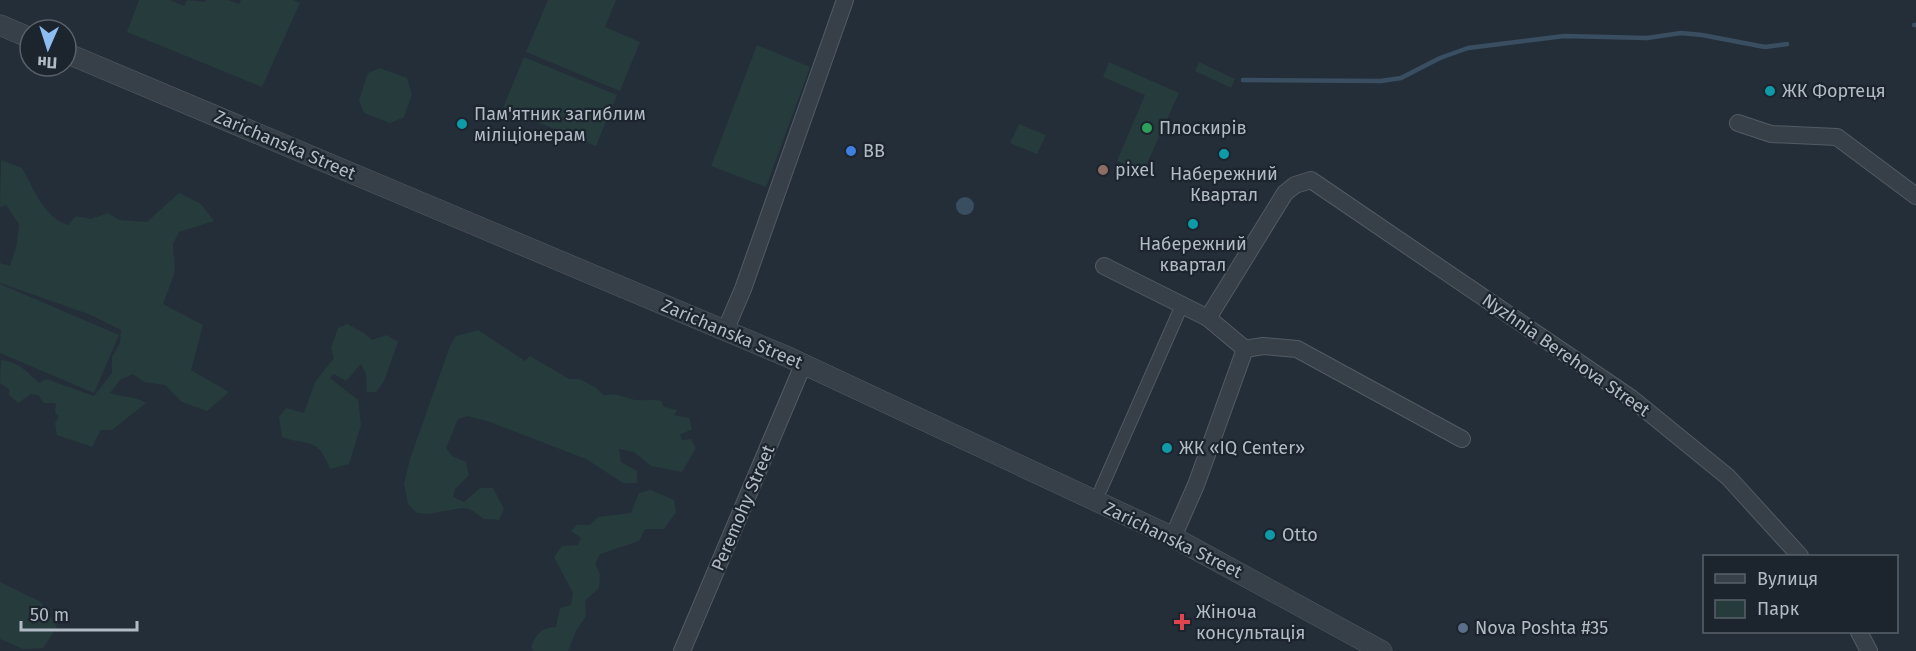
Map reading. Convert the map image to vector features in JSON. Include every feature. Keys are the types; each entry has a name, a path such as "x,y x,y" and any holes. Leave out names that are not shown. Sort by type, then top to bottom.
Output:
{"street":[{"path":"725,331 743,289 845,0"},
{"path":"0,25 18,33"},
{"name":"Zarichanska Street","path":"78,58 803,365 1173,537 1382,651"},
{"path":"1738,123 1771,134 1837,137 1916,196"},
{"name":"Nyzhnia Berehova Street","path":"1208,318 1280,200 1295,185 1311,180 1632,398 1728,477 1799,555"},
{"path":"1104,266 1208,318 1245,349 1263,346 1297,349 1462,439"},
{"path":"1101,489 1182,305"},
{"path":"1173,537 1196,484 1245,349"},
{"name":"Peremohy Street","path":"682,651 803,365"},
{"path":"1860,633 1869,651"}],"green space":[{"path":"139,0 170,0 184,6 187,0 205,2 206,0 228,0 239,4 241,0 293,0 300,3 262,87 127,32"},
{"path":"548,0 616,0 605,27 640,42 620,91 526,52"},
{"path":"757,45 810,67 766,187 711,166"},
{"path":"524,57 617,95 596,146 503,108"},
{"name":"Плоскирів","path":"1109,62 1179,93 1143,172 1117,161 1145,95 1103,77"},
{"path":"1199,62 1235,79 1231,88 1195,71"},
{"path":"380,68 407,78 412,94 404,117 390,123 364,113 359,100 368,73"},
{"path":"1019,124 1046,135 1037,154 1010,143"},
{"path":"1,160 22,168 46,209 60,222 68,225 76,216 91,219 108,213 119,220 147,222 179,193 201,204 214,221 179,232 173,244 175,272 163,304 203,325 191,370 229,392 207,411 182,402 165,385 144,382 133,374 120,380 110,393 146,403 112,430 101,430 92,447 57,435 55,423 59,417 55,412 56,403 44,403 38,395 31,394 18,403 8,394 10,390 0,383 1,360 17,365 39,383 46,379 94,396 112,373 112,357 120,343 121,330 91,315 0,283 0,263 10,266 17,244 19,224 6,205 0,207"},
{"path":"0,284 119,335 94,393 0,353"},
{"path":"347,324 372,340 387,335 398,342 384,381 376,392 367,392 366,374 361,364 346,381 334,374 330,378 358,400 361,425 349,464 330,469 321,451 312,444 282,437 279,417 286,408 304,413 315,382 334,358 331,348 338,328"},
{"path":"478,330 525,361 530,356 569,379 579,379 595,387 604,395 661,401 664,407 677,410 674,415 689,418 692,429 680,435 682,440 691,439 696,448 682,472 651,466 634,452 619,449 621,462 637,471 637,483 623,483 586,459 487,421 467,416 458,419 446,448 452,456 466,462 469,475 455,489 453,497 464,502 480,488 493,488 504,509 499,520 484,519 470,509 462,508 428,514 417,513 408,504 404,484 410,459 450,346 456,336"},
{"path":"651,490 674,500 676,512 664,529 645,529 639,541 600,554 595,564 600,574 599,588 585,601 586,616 576,631 568,651 534,651 531,647 538,635 543,630 556,627 560,608 571,605 573,593 554,557 562,546 578,545 581,538 571,531 577,525 590,525 598,517 631,513 639,493"},
{"path":"0,582 41,602 57,627 43,648 23,649 0,639"}],"water":[{"path":"961,197 969,197 974,202 972,213 961,215 956,210 956,202"}],"waterway":[{"path":"1243,80 1381,81 1401,78 1440,58 1468,48 1564,36 1647,38 1681,33 1765,47 1787,44"}],"place":[{"name":"ЖК Фортеця","path":"1770,91"},
{"name":"Пам'ятник загиблим міліціонерам","path":"462,124"},
{"name":"Плоскирів","path":"1147,128"},
{"name":"ВВ","path":"851,151"},
{"name":"Набережний Квартал","path":"1224,154"},
{"name":"pixel","path":"1103,170"},
{"name":"Набережний квартал","path":"1193,224"},
{"name":"ЖК «IQ Center»","path":"1167,448"},
{"name":"Otto","path":"1270,535"},
{"name":"Жіноча консультація","path":"1182,622"},
{"name":"Nova Poshta #35","path":"1463,628"}]}
